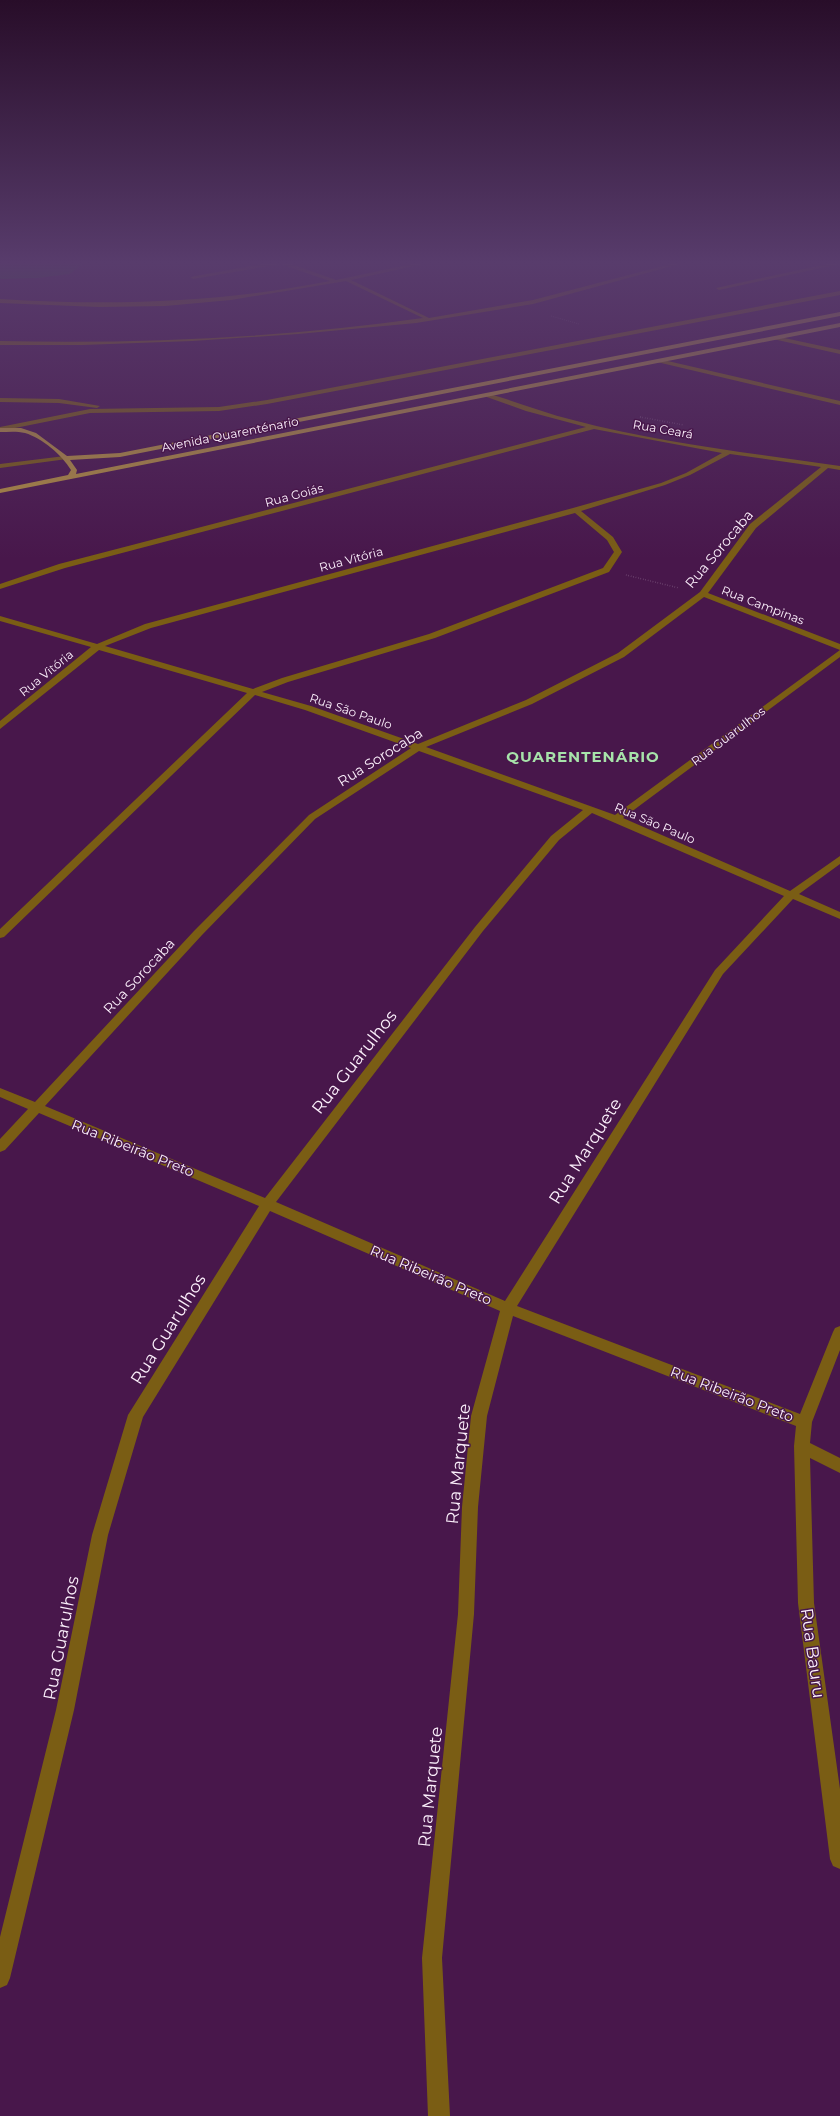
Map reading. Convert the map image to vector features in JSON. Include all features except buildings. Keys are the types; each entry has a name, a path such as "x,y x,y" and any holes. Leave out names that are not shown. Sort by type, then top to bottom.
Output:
{"main road":[{"path":"65,458 120,455 601,361"},
{"name":"Avenida Quarenténario","path":"0,491 659,361"},
{"path":"0,430 28,432 65,458 74,470 71,478"}],"street":[{"path":"0,430 70,414 128,410 219,409 267,402 485,361"},
{"path":"659,361 840,403"},
{"name":"Rua Ceará","path":"486,396 555,419 594,427 728,452 840,468"},
{"path":"0,400 59,401 128,410"},
{"name":"Rua Goiás","path":"0,587 62,566 594,427"},
{"name":"Rua Vitória","path":"0,726 98,646 148,626 576,510 663,484 688,474 728,452"},
{"path":"2,465 27,464 65,458"},
{"name":"Rua Sorocaba","path":"0,1147 198,933 312,817 418,746 529,702 621,655 703,594 754,526 827,466"},
{"path":"0,935 253,692 285,680 432,636 606,570 618,552 610,539 576,510"},
{"name":"Rua Campinas","path":"703,594 840,648"},
{"name":"Rua São Paulo","path":"0,618 308,708 418,746 616,819 840,916"},
{"name":"Rua Guarulhos","path":"616,819 840,653"},
{"name":"Rua Guarulhos","path":"0,1978 65,1710 100,1535 136,1414 267,1204 479,929 556,838 591,809"},
{"name":"Rua Marquete","path":"439,2116 432,1958 466,1614 470,1507 479,1416 508,1308 719,972 791,895 840,860"},
{"name":"Rua Ribeirão Preto","path":"0,1092 267,1204 508,1308 804,1422 802,1446"},
{"path":"804,1422 840,1332"},
{"path":"802,1446 840,1466"},
{"name":"Rua Bauru","path":"802,1446 806,1603 840,1859"}],"path":[{"name":"Rua Campinas","path":"606,570 703,594"}],"district":[{"name":"QUARENTENÁRIO","path":"583,756"}]}
